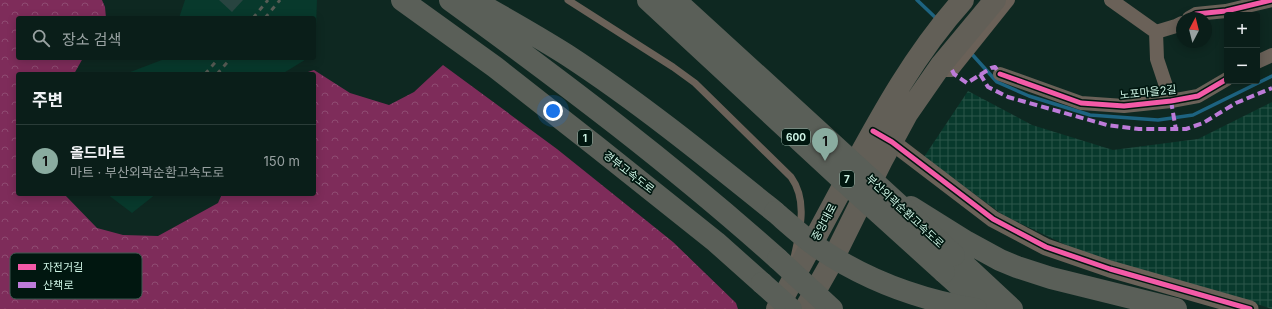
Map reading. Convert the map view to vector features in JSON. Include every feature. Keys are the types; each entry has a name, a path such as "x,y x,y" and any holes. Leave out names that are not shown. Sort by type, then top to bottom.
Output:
{"highway":[{"name":"경부고속도로","path":"402,0 495,67 597,147 716,242 785,304"},
{"path":"450,0 581,97 680,175 778,259 832,309"},
{"path":"473,0 568,56 614,88 674,133 820,248 865,275 890,287 936,302 976,309"},
{"name":"부산외곽순환고속도로","path":"648,0 840,178 953,255 985,309"},
{"name":"부산외곽순환고속도로","path":"675,0 1012,309"},
{"path":"953,255 1000,260 1035,273 1176,309"}],"main road":[{"name":"7","path":"805,309 830,265 907,114 945,66 981,25 995,0"},
{"name":"중앙대로","path":"785,304 873,131 921,53 960,3"}],"street":[{"path":"981,25 1008,0"},
{"path":"1111,0 1156,32"},
{"path":"1212,13 1226,12 1272,0"},
{"path":"1156,32 1176,26"},
{"path":"1156,32 1157,59 1171,101"},
{"path":"1260,60 1272,54"},
{"name":"노포마을2길","path":"1000,74 1081,103 1124,106 1171,101 1198,96 1224,81"},
{"path":"873,131 892,142 993,219 1046,248 1110,269 1250,309"}],"lane":[{"path":"568,0 673,67 695,83 791,177 799,191 802,211 785,304"}],"shaded area":[{"path":"185,0 317,0 316,27 316,16 180,16"},
{"path":"162,60 305,60 285,72 130,72"},
{"path":"968,91 1032,125 1113,150 1198,139 1272,102 1272,309 1085,254 1003,215 924,157"},
{"path":"110,196 153,196 132,213"}],"green space":[{"path":"0,0 102,0 105,7 106,16 16,16 16,60 82,60 75,72 16,72 16,196 66,196 97,228 123,235 158,236 218,203 221,196 316,196 316,72 308,72 314,70 350,93 389,105 414,92 443,65 557,149 673,242 736,303 738,309 0,309"}],"building":[{"path":"219,0 243,0 232,12"}],"waterway":[{"path":"917,0 938,20"},
{"path":"970,52 997,82 1029,96 1090,115 1158,120 1193,115 1272,76"}],"railway":[{"path":"255,16 268,0"},
{"path":"267,16 280,0"},
{"path":"207,72 217,60"},
{"path":"219,72 229,60"}],"marked path":[{"path":"952,70 954,74 967,83 991,68 995,67 1000,74"},
{"path":"980,74 988,87 1008,97 1107,125 1139,129 1186,129 1203,123 1236,103 1272,88"},
{"path":"1171,101 1176,130"}],"cycle path":[{"path":"1212,12 1226,11 1272,0"},
{"path":"1000,74 1081,103 1124,106 1171,101 1198,96 1224,81"},
{"path":"873,131 892,142 993,219 1046,247 1110,269 1250,309"}],"place":[{"name":"올드마트","path":"825,161"}]}
